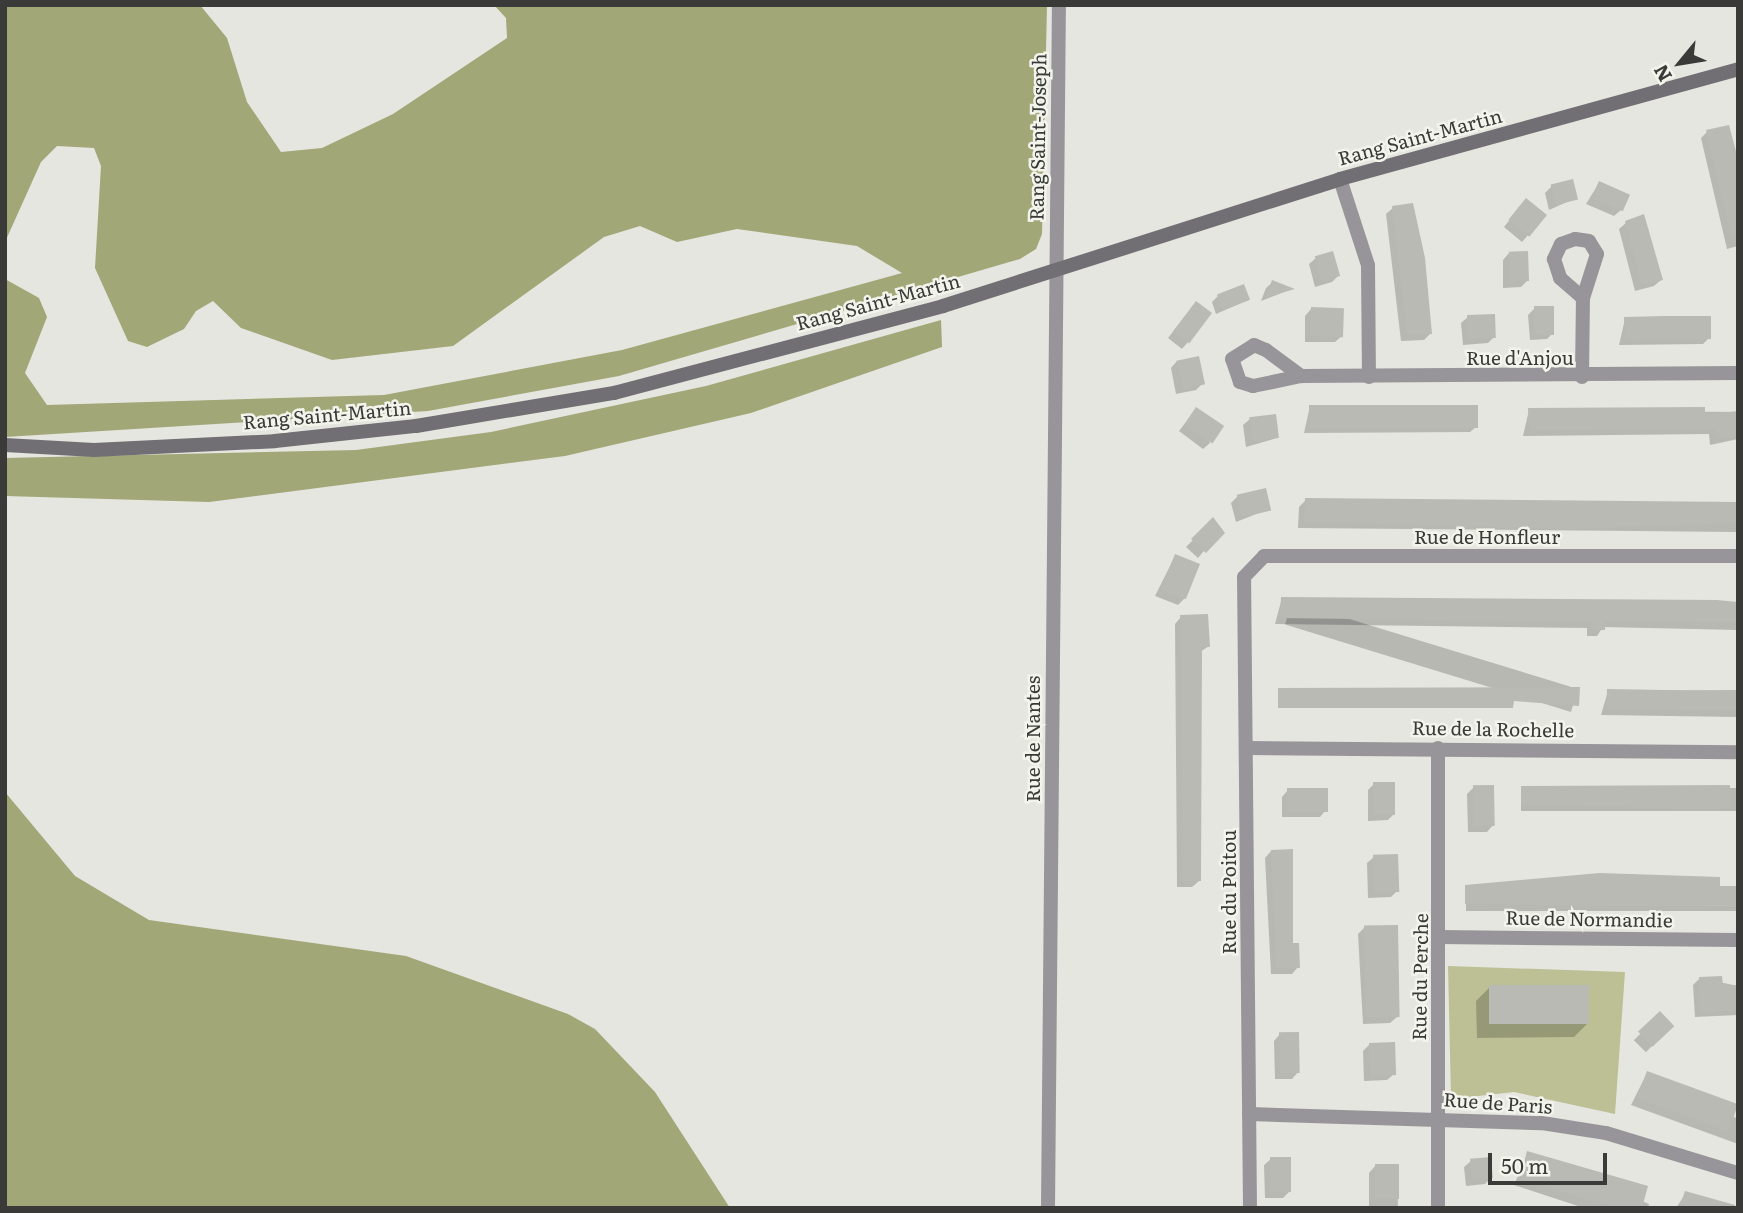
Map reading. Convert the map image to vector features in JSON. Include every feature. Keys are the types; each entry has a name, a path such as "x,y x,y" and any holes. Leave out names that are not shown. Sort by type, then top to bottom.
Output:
{"street":[{"name":"Rang Saint-Joseph","path":"1056,270 1059,5"},
{"name":"Rang Saint-Martin","path":"5,445 94,450 275,441 416,426 614,393 1056,270 1340,179 1738,69"},
{"path":"1340,179 1368,265 1369,377"},
{"name":"Rue de Nantes","path":"1048,1208 1056,270"},
{"path":"1582,377 1583,298"},
{"name":"Rue d'Anjou","path":"1301,376 1582,377 1738,373"},
{"name":"Rue de Honfleur","path":"1244,576 1264,556 1738,555"},
{"name":"Rue du Poitou","path":"1244,576 1250,1208"},
{"name":"Rue de la Rochelle","path":"1247,748 1738,751"},
{"name":"Rue du Perche","path":"1438,748 1438,1208"},
{"name":"Rue de Normandie","path":"1440,937 1738,940"},
{"name":"Rue de Paris","path":"1249,1114 1437,1118 1606,1133 1738,1173"}],"green space":[{"path":"5,5 200,5 227,38 247,102 281,152 322,148 393,114 507,38 506,18 494,5 1047,5 1042,234 1036,249 1020,259 619,376 428,411 5,437 5,279 39,298 47,317 25,373 47,405 384,395 622,350 902,273 857,246 737,229 677,242 640,226 604,237 453,346 332,360 241,328 213,301 196,311 184,329 147,347 128,341 95,268 101,166 94,148 57,146 41,162 5,242"},
{"path":"941,320 942,347 751,413 565,456 209,502 5,496 5,458 356,450 491,432 706,386"},
{"path":"5,792 75,876 149,920 406,956 568,1014 595,1029 655,1092 730,1208 5,1208"},
{"path":"1448,966 1625,972 1615,1114 1514,1092 1451,1099"}],"building":[{"path":"1729,125 1738,159 1738,239 1732,240 1706,130"},
{"path":"1573,179 1578,199 1556,205 1551,185"},
{"path":"1599,181 1630,195 1623,211 1592,197"},
{"path":"1526,198 1547,215 1529,237 1508,220"},
{"path":"1413,203 1425,258 1432,334 1407,335 1392,206"},
{"path":"1644,214 1663,280 1641,285 1625,221"},
{"path":"1333,251 1340,276 1322,281 1315,256"},
{"path":"1528,251 1529,281 1510,282 1509,252"},
{"path":"1272,280 1295,289 1266,297"},
{"path":"1244,284 1250,300 1223,310 1217,294"},
{"path":"1196,301 1212,313 1189,343 1173,331"},
{"path":"1534,306 1554,306 1554,335 1534,335"},
{"path":"1311,307 1344,308 1343,337 1310,336"},
{"path":"1495,314 1496,338 1468,339 1467,315"},
{"path":"1711,316 1711,339 1625,340 1624,317"},
{"path":"1199,356 1205,384 1183,389 1177,361"},
{"path":"1309,405 1478,405 1478,428 1309,428"},
{"path":"1196,407 1224,426 1212,443 1184,424"},
{"path":"1705,407 1705,415 1738,411 1738,437 1716,439 1715,429 1529,431 1528,408"},
{"path":"1276,414 1279,438 1252,441 1249,417"},
{"path":"1266,488 1271,510 1242,517 1237,495"},
{"path":"1305,498 1738,502 1738,523 1568,529 1304,522"},
{"path":"1213,517 1225,533 1206,553 1191,539"},
{"path":"1175,554 1200,564 1186,599 1161,589"},
{"path":"1281,597 1717,600 1738,602 1738,623 1605,621 1605,630 1593,630 1593,622 1280,618"},
{"path":"1208,614 1210,647 1202,647 1201,881 1183,881 1180,615"},
{"path":"1580,687 1579,706 1514,701 1513,708 1278,708 1278,688"},
{"path":"1607,689 1738,691 1738,711 1607,709"},
{"path":"1373,782 1395,782 1395,815 1373,815"},
{"path":"1473,785 1494,785 1495,826 1474,826"},
{"path":"1730,785 1730,807 1705,809 1521,805 1521,786"},
{"path":"1287,788 1328,788 1328,812 1287,812"},
{"path":"1293,849 1293,943 1299,943 1300,968 1276,968 1271,850"},
{"path":"1398,854 1399,892 1374,893 1373,855"},
{"path":"1600,873 1720,877 1720,886 1738,886 1738,907 1465,904 1465,885"},
{"path":"1398,925 1400,1017 1366,1018 1364,926"},
{"path":"1722,976 1723,985 1738,985 1738,1011 1700,1012 1699,977"},
{"path":"1489,985 1589,985 1589,1024 1489,1024"},
{"path":"1660,1011 1674,1026 1652,1047 1638,1031"},
{"path":"1279,1032 1299,1032 1300,1073 1280,1073"},
{"path":"1395,1042 1396,1075 1370,1076 1369,1043"},
{"path":"1647,1071 1738,1104 1728,1131 1637,1098"},
{"path":"1527,1151 1648,1186 1642,1208 1615,1208 1520,1179"},
{"path":"1270,1157 1291,1157 1291,1192 1270,1192"},
{"path":"1491,1157 1493,1178 1472,1180 1470,1159"},
{"path":"1375,1164 1399,1164 1399,1199 1375,1199"},
{"path":"1685,1191 1735,1205 1735,1208 1679,1208"}]}
